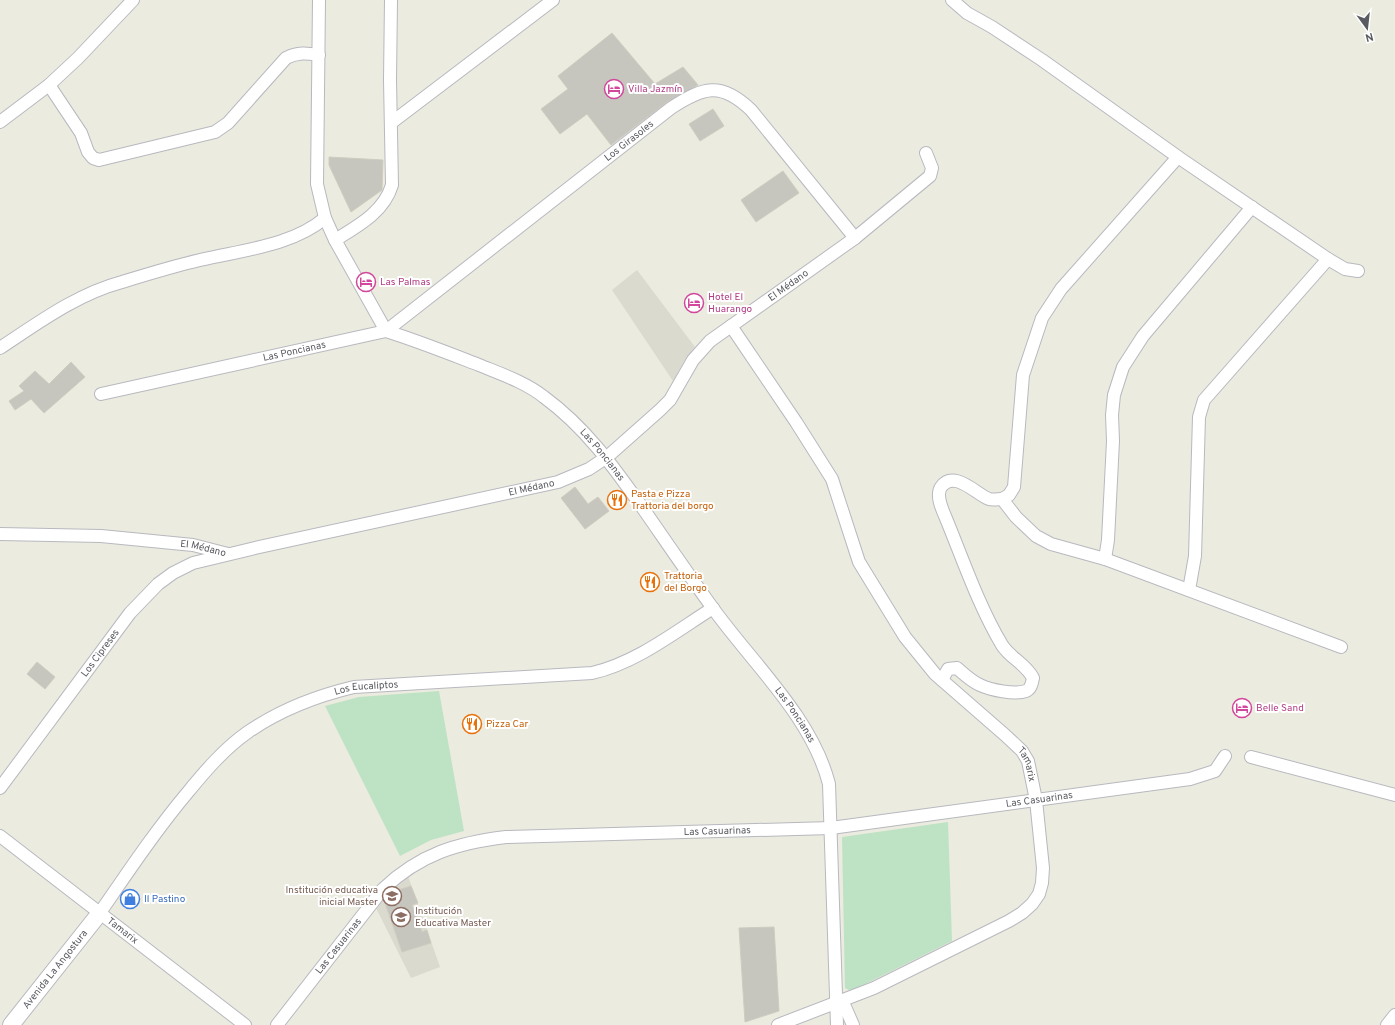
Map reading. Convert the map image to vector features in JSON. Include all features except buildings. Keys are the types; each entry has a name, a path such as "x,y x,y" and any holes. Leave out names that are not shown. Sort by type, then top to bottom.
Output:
{"street":[{"path":"0,122 49,85 78,58 133,0"},
{"path":"319,0 317,184 325,218 335,240 386,331"},
{"path":"335,240 361,224 376,211 389,195 392,185 393,170 390,80 391,0"},
{"path":"391,123 553,0"},
{"path":"952,0 967,13 992,27 1042,60 1178,157 1328,259 1345,269 1358,271"},
{"path":"49,85 81,133 88,152 93,158 99,160 215,132 228,124 286,58 295,54 304,53 319,55"},
{"name":"Los Girasoles","path":"386,331 671,108 687,98 706,90 715,90 733,95 751,110 855,238"},
{"name":"El Médano","path":"0,534 109,536 193,545 229,554 558,482 589,469 607,457 665,405 701,350 710,341 855,238 930,176 932,168 926,153"},
{"path":"942,680 948,669 957,668 978,684 990,690 1018,692 1027,691 1032,686 1033,678 1028,670 1003,646 984,609 940,503 939,490 945,482 952,479 990,499 1002,499 1009,495 1014,487 1023,375 1042,318 1061,289 1178,157"},
{"path":"1105,559 1108,540 1113,440 1112,415 1114,395 1123,367 1143,336 1252,207"},
{"path":"0,348 46,317 104,288 199,260 285,240 316,225 325,218"},
{"path":"1189,590 1195,556 1199,417 1204,400 1328,259"},
{"name":"Tamarix","path":"732,326 832,479 859,562 905,637 942,680 1022,751 1028,761 1036,800 1043,868 1042,883 1039,894 1032,904 1022,913 1009,921 874,988 778,1025"},
{"name":"Las Poncianas","path":"101,394 386,331 418,340 503,375 537,392 579,426 607,457 713,608 797,716 811,737 825,768 829,784 839,1002 837,1025"},
{"path":"1002,499 1016,518 1036,536 1051,544 1105,559 1341,647"},
{"name":"Los Cipreses","path":"0,788 130,613 145,596 158,584 193,563 229,554"},
{"name":"Los Eucaliptos","path":"99,914 165,820 199,779 229,748 247,733 268,720 327,693 354,688 592,673 608,669 633,657 713,608"},
{"name":"Las Casuarinas","path":"277,1025 383,889 398,875 414,864 451,847 475,841 506,837 830,828 1190,780 1215,770 1225,756"},
{"path":"1251,757 1395,795"},
{"name":"Tamarix","path":"0,836 99,914 245,1025"},
{"name":"Avenida La Angostura","path":"11,1025 99,914"},
{"path":"839,1002 853,1025"},
{"path":"1386,1025 1395,1015"}],"shaded area":[{"path":"637,270 695,347 684,361 673,381 612,290"},
{"name":"Institución Educativa Master","path":"407,873 440,967 411,978 374,904"}],"green space":[{"path":"439,691 464,831 431,840 400,856 325,706 359,697"},
{"path":"948,822 952,941 851,991 845,988 842,837"}],"place":[{"name":"Villa Jazmín","path":"614,89"},
{"name":"Las Palmas","path":"366,282"},
{"name":"Hotel El Huarango","path":"694,303"},
{"name":"Pasta e Pizza Trattoria del borgo","path":"617,500"},
{"name":"Trattoria del Borgo","path":"650,582"},
{"name":"Belle Sand","path":"1242,708"},
{"name":"Pizza Car","path":"472,724"},
{"name":"Institución educativa inicial Master","path":"392,896"},
{"name":"Il Pastino","path":"130,899"},
{"name":"Institución Educativa Master","path":"401,917"}]}
